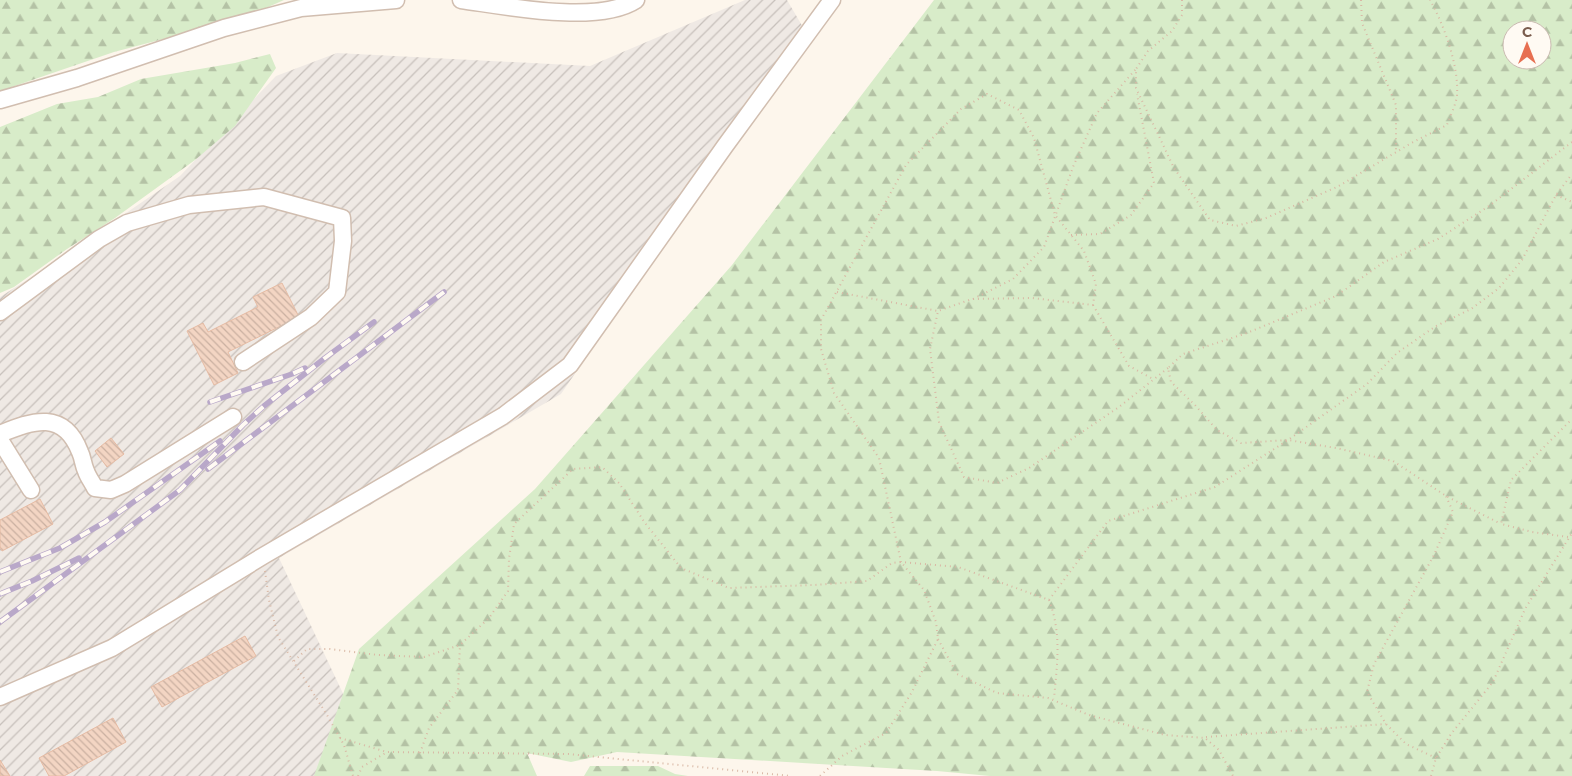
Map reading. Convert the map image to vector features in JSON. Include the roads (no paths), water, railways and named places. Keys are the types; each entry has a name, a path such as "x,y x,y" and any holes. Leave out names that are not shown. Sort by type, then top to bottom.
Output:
{"street":[{"path":"0,100 76,78 224,28 302,8 396,0"},
{"path":"461,0 552,11 596,12 616,9 636,0"},
{"path":"0,697 112,648 263,556 503,416 570,364 730,138 832,0"},
{"path":"0,312 99,239 127,222 189,205 264,197 342,218 343,241 337,292 311,317 243,362"},
{"path":"0,434 23,424 43,421 60,425 71,434 80,452 86,473 95,488 111,490 125,484 233,417"},
{"path":"0,440 31,490"}],"railway":[{"path":"208,469 444,292"},
{"path":"0,622 180,490 264,406 374,322"},
{"path":"210,402 305,368"},
{"path":"0,572 60,548 105,522 220,441"},
{"path":"0,594 79,558"}]}
